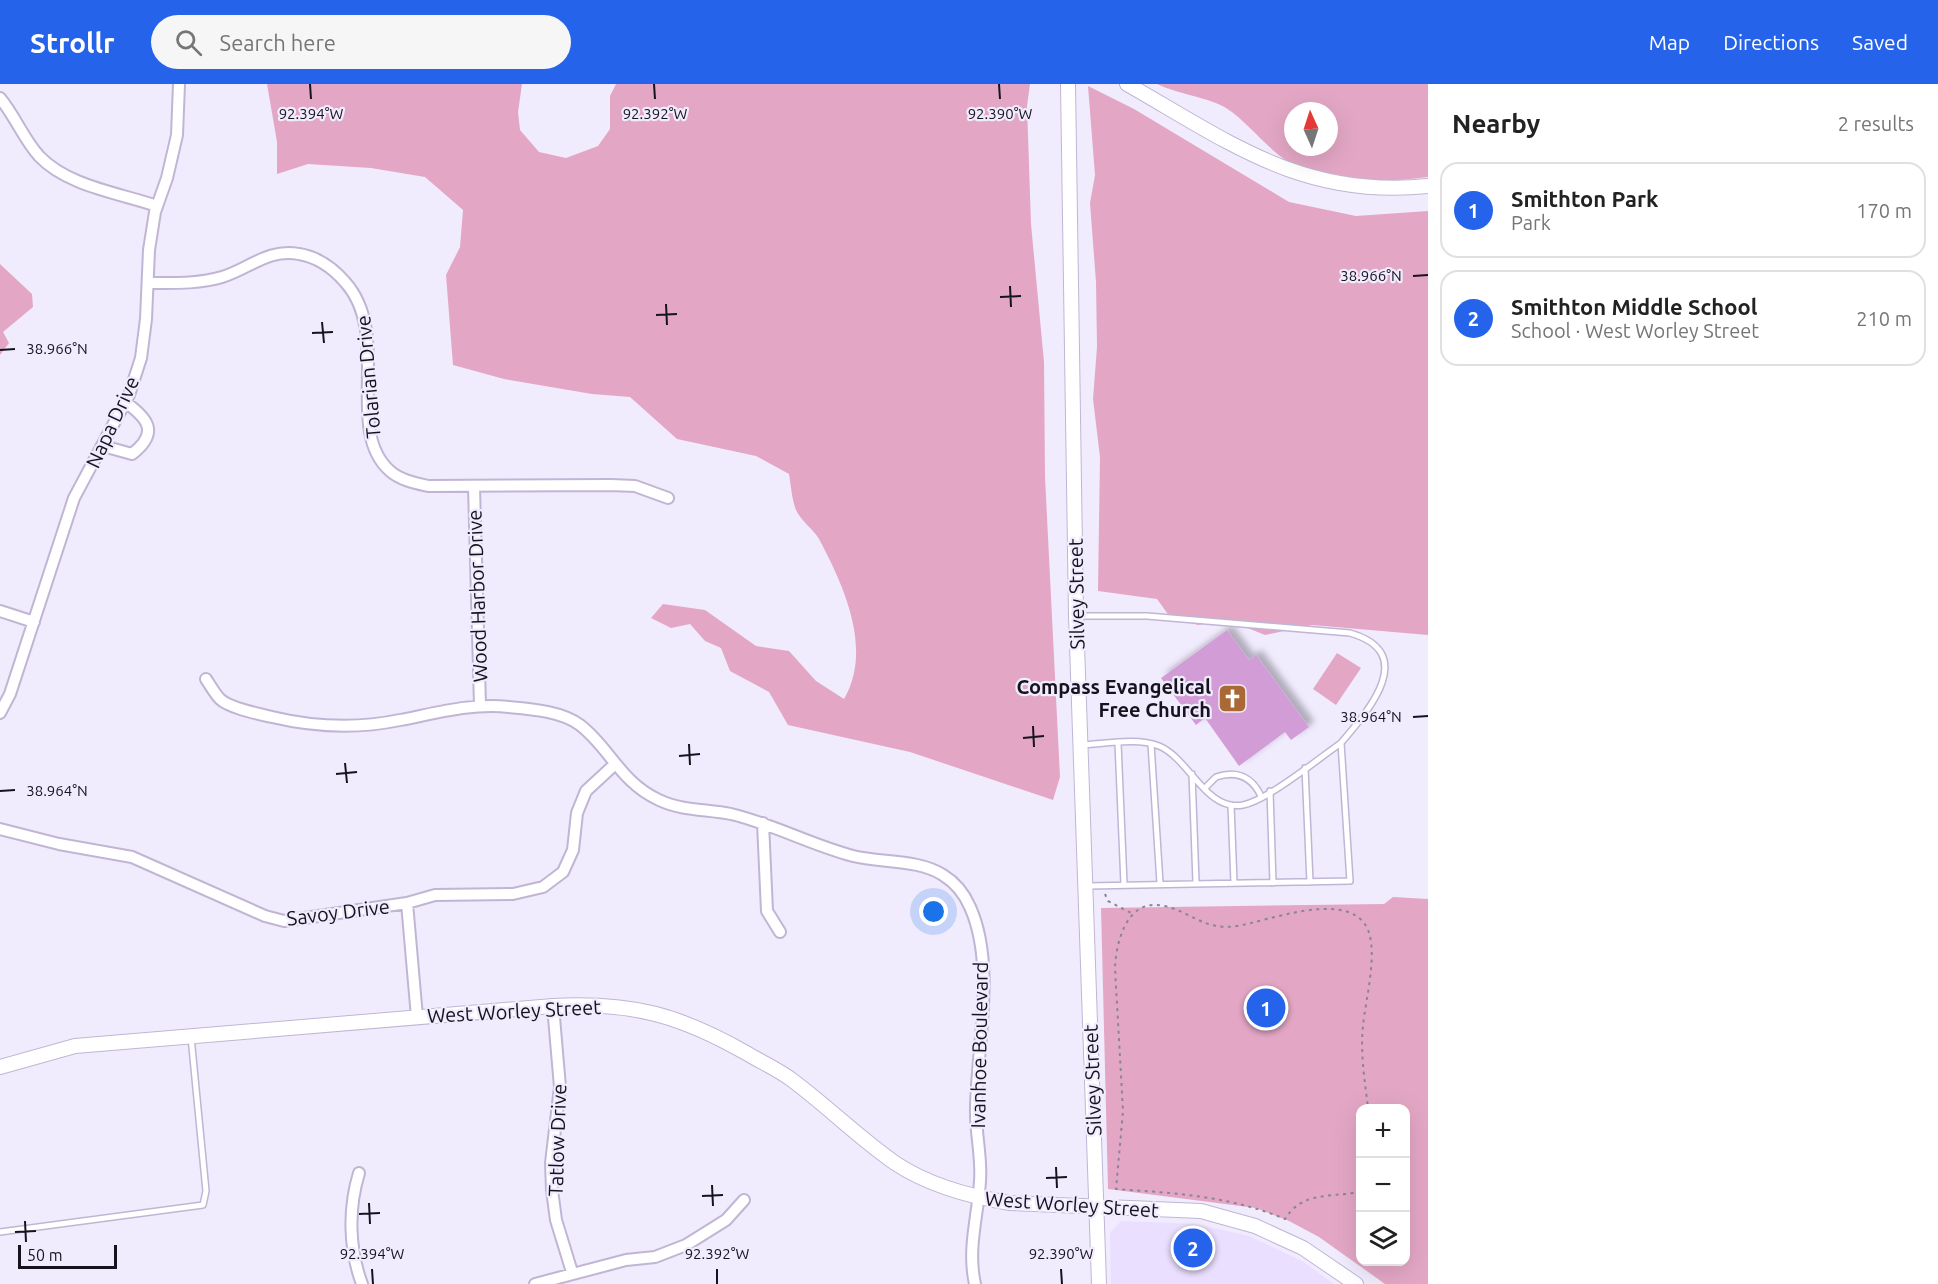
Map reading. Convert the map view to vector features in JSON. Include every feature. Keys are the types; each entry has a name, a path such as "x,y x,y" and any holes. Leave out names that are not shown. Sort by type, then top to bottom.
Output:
{"street":[{"name":"Napa Drive","path":"0,713 10,694 74,498 125,402 141,358 149,283 149,250 177,135 179,84"},
{"name":"Silvey Street","path":"1068,84 1076,616 1099,1284"},
{"path":"1127,84 1242,151 1297,174 1361,187 1428,186"},
{"path":"0,98 19,131 40,158 67,177 158,206"},
{"name":"Tolarian Drive","path":"149,283 177,283 222,277 252,261 276,253 299,254 319,261 337,273 349,286 364,312 368,333 371,439 379,459 391,472 410,482 428,486 635,486 668,498"},
{"path":"103,446 132,454 146,443 149,430 142,414 125,402"},
{"name":"Wood Harbor Drive","path":"474,487 480,705"},
{"path":"0,611 34,622"},
{"name":"Ivanhoe Boulevard","path":"206,679 221,701 278,719 324,726 359,726 398,721 460,707 480,705 510,707 563,716 579,724 614,765 640,790 662,801 688,810 728,814 764,823 856,857 913,865 940,873 959,887 971,909 982,954 984,1000 976,1063 976,1126 981,1164 979,1198 971,1243 975,1284"},
{"name":"Savoy Drive","path":"0,828 59,844 132,857 265,916 284,921 407,903 435,895 513,894 543,887 562,872 573,850 577,813 586,791 614,765"},
{"path":"764,823 767,911 780,932"},
{"path":"407,903 417,1017"},
{"name":"West Worley Street","path":"0,1067 75,1046 553,1005 592,1004 655,1012 714,1034 790,1078 896,1164 934,1182 979,1198 1022,1204 1201,1211 1255,1226 1303,1248 1356,1284"},
{"name":"Tatlow Drive","path":"553,1005 560,1088 551,1163 552,1190 556,1220 572,1272"},
{"path":"359,1173 352,1197 352,1230 356,1269 362,1284"},
{"path":"535,1284 572,1272 626,1260 655,1257 686,1245 707,1234 726,1220 744,1200"}],"lane":[{"path":"1076,616 1148,616 1350,633 1372,640 1383,655 1383,681 1362,719 1341,743 1270,791 1246,804 1231,805 1220,802 1172,752 1151,744 1118,743 1081,746"},
{"path":"1118,743 1124,884"},
{"path":"1086,886 1196,882 1273,884 1350,881 1341,743"},
{"path":"1151,744 1160,883"},
{"path":"1305,768 1310,882"},
{"path":"1192,774 1196,882"},
{"path":"1205,788 1216,777 1239,775 1252,782 1261,796"},
{"path":"1270,791 1273,884"},
{"path":"1231,805 1234,883"},
{"path":"0,1232 203,1205 206,1191 191,1036"}],"path":[{"path":"1086,900 1096,900 1104,893 1108,901 1134,914"},
{"path":"1356,1191 1304,1200 1295,1204 1285,1219 1239,1202 1214,1197 1116,1189 1123,1111 1116,956 1122,929 1134,914 1142,909 1163,905 1208,925 1223,927 1242,925 1286,912 1332,910 1356,915 1369,930 1370,986 1362,1027 1368,1104"}],"shaded area":[{"path":"267,84 522,84 518,112 520,130 539,152 566,158 598,146 610,129 610,96 616,84 1030,84 1027,106 1031,224 1044,362 1045,477 1060,777 1053,800 910,752 788,725 769,692 730,671 721,648 705,641 690,624 671,628 651,618 663,604 705,610 756,646 789,651 816,681 844,699 852,680 856,660 855,639 846,597 819,539 796,510 789,474 756,456 677,439 630,397 592,394 504,379 453,365 446,275 460,247 463,210 425,177 371,168 308,164 277,174 277,142"},
{"path":"1157,84 1428,84 1428,177 1375,181 1322,175 1281,157 1226,108 1212,101"},
{"path":"1088,86 1134,109 1289,202 1356,216 1428,211 1428,635 1312,625 1265,635 1228,620 1198,625 1170,617 1157,599 1098,591 1100,457 1093,399 1097,347 1096,282 1090,203 1095,175"},
{"path":"0,264 32,294 33,307 3,332 9,343 0,355"},
{"path":"1337,653 1361,668 1336,705 1313,689"},
{"path":"1393,897 1428,899 1428,1284 1385,1284 1360,1266 1410,1266 1410,1104 1356,1104 1356,1263 1319,1237 1289,1221 1256,1208 1108,1189 1101,908 1384,904"},
{"path":"1121,1221 1196,1224 1249,1236 1302,1261 1334,1284 1111,1284 1110,1233"}],"building":[{"name":"Compass Evangelical Free Church","path":"1227,630 1249,660 1256,655 1309,727 1291,740 1285,732 1239,766 1205,718 1196,725 1161,678"}],"place":[{"name":"Compass Evangelical Free Church","path":"1232,698"},
{"name":"Smithton Park","path":"1266,1008"},
{"name":"Smithton Middle School","path":"1193,1248"}]}
